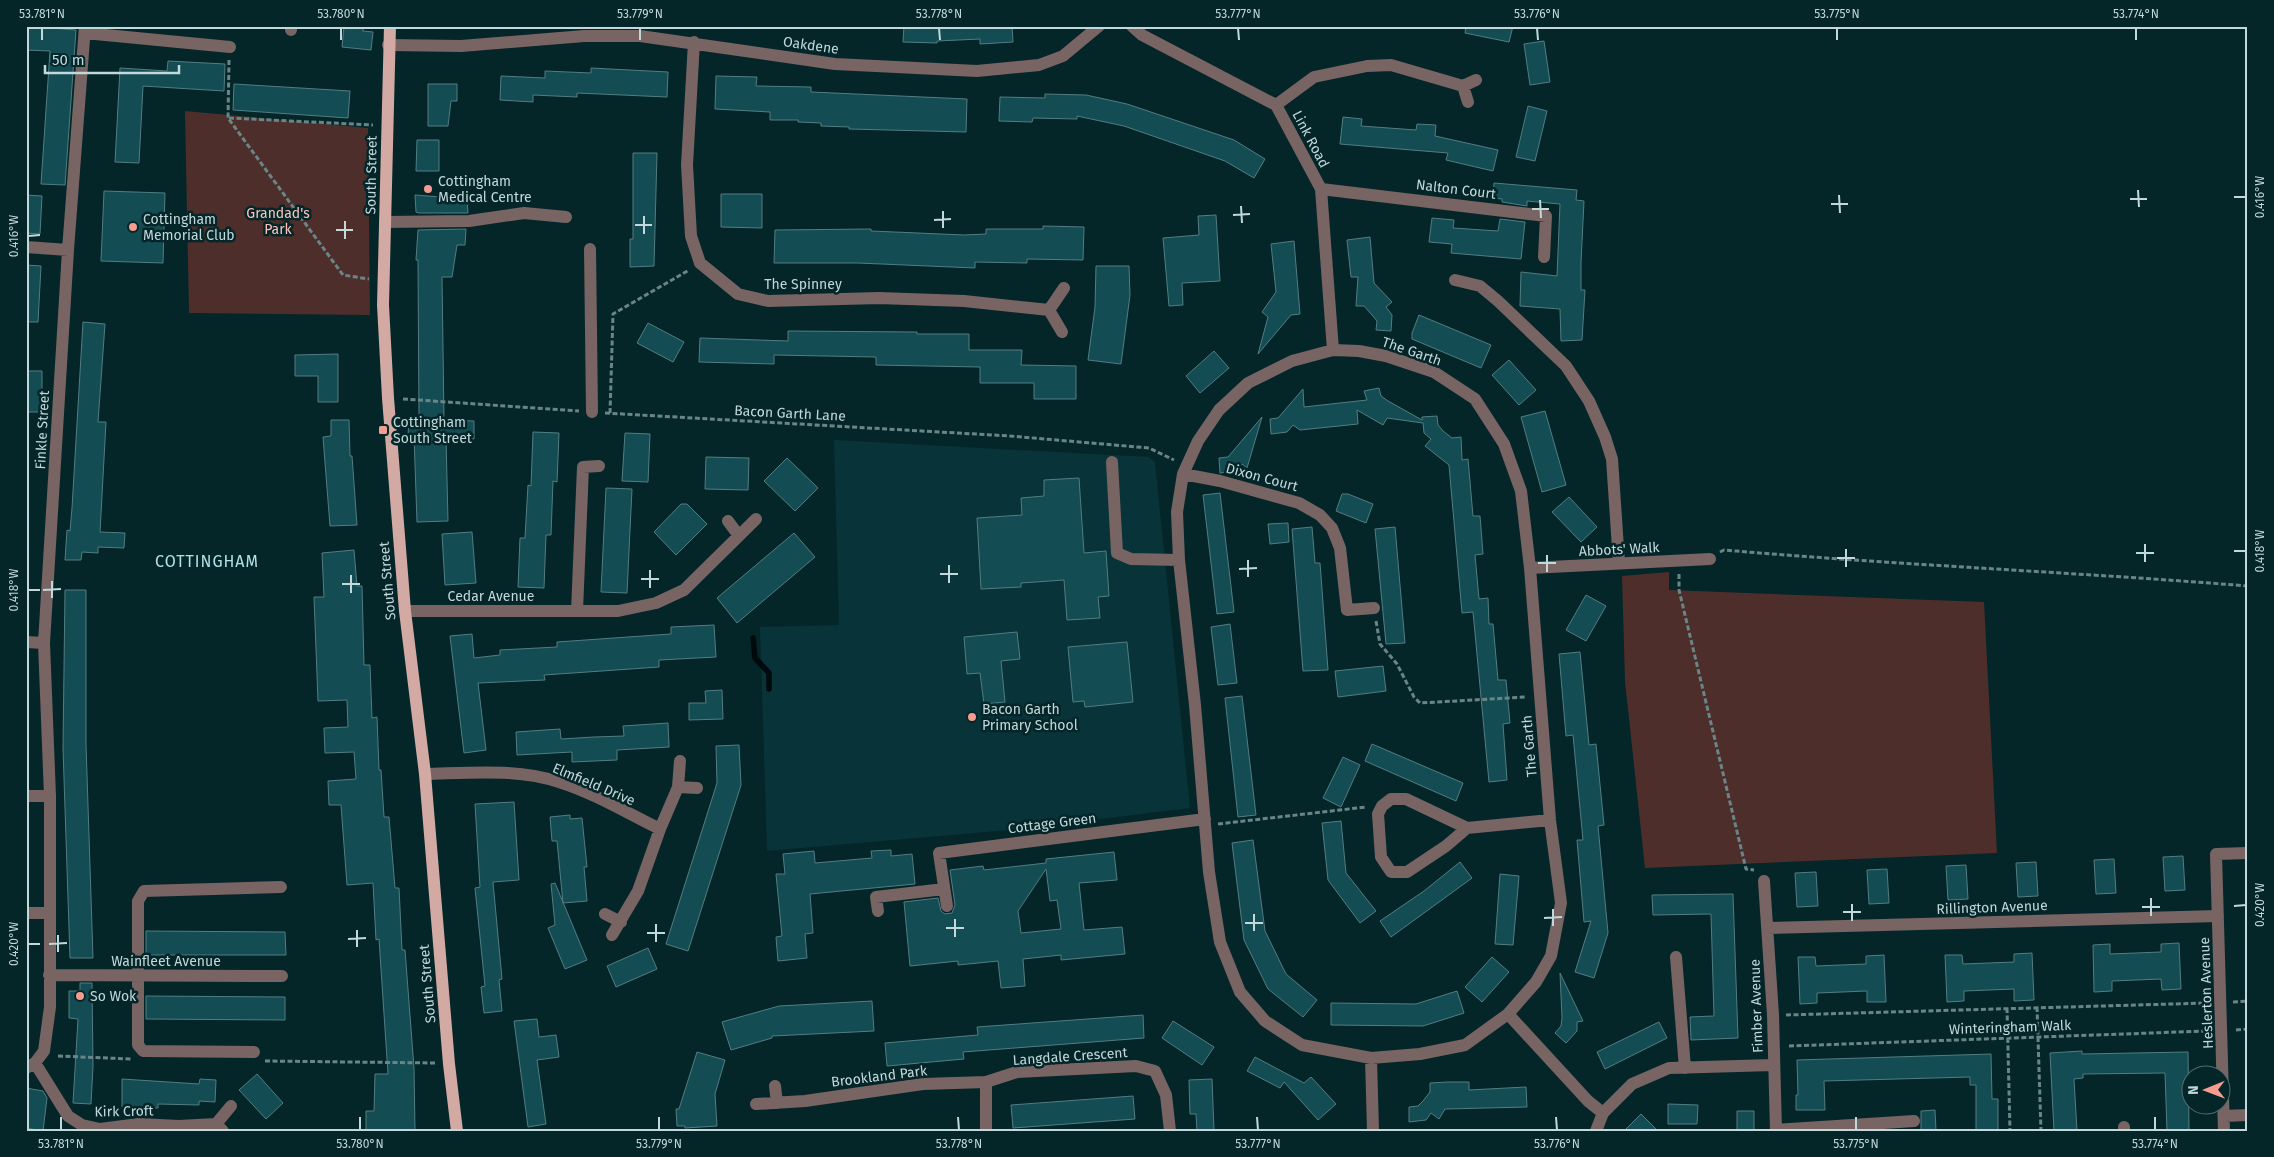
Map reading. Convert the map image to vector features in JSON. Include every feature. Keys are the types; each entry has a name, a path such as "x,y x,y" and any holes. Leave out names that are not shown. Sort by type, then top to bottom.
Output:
{"main road":[{"name":"South Street","path":"390,26 388,45 383,305 388,398 405,611 425,774 448,1054 457,1131"}],"street":[{"name":"Oakdene","path":"388,45 461,46 584,36 640,36 694,42 835,64 977,71 1039,65 1063,56 1099,26"},
{"name":"Link Road","path":"1132,26 1142,35 1276,105 1321,189 1334,350"},
{"path":"85,29 230,46"},
{"name":"Finkle Street","path":"31,1066 44,1051 50,1007 50,796 44,642 68,250 85,29"},
{"path":"694,42 688,164 690,236 700,263"},
{"path":"1276,105 1314,76 1367,66 1391,65 1463,86 1476,80"},
{"path":"1463,86 1468,102"},
{"name":"Nalton Court","path":"1321,189 1546,216 1544,256"},
{"path":"385,222 469,221 524,214 566,218"},
{"path":"26,248 68,250"},
{"path":"590,250 592,412"},
{"name":"The Spinney","path":"700,263 738,294 768,301 879,298 964,301 1049,310"},
{"path":"1455,280 1480,286 1512,314 1566,366 1589,401 1605,437 1612,459 1619,563"},
{"path":"1062,332 1049,310 1064,288"},
{"name":"The Garth","path":"1334,350 1360,351 1386,356 1434,372 1475,399 1504,444 1521,491 1530,568 1550,820 1561,903 1551,956 1536,982 1508,1014 1466,1045 1420,1054 1371,1058 1302,1045 1265,1021 1240,992 1220,942 1205,822 1195,705 1179,560 1177,512 1185,470 1198,441 1219,410 1248,383 1292,361 1334,350"},
{"path":"1112,462 1117,553 1131,559 1179,560"},
{"path":"577,611 583,467 600,466"},
{"name":"Dixon Court","path":"1185,470 1299,503 1320,515 1332,528 1340,548 1347,610 1374,608"},
{"name":"Cedar Avenue","path":"405,611 618,611 656,603 684,590 756,519"},
{"path":"728,521 740,536"},
{"name":"Abbots' Walk","path":"1530,568 1710,559"},
{"path":"26,642 44,642"},
{"path":"612,935 638,891 660,829 678,787 680,761"},
{"name":"Elmfield Drive","path":"425,774 529,775 559,782 595,797 660,829"},
{"path":"678,787 697,788"},
{"path":"26,796 50,796"},
{"path":"1467,828 1446,846 1408,872 1391,872 1382,856 1378,814 1382,806 1391,799 1406,799 1467,828 1550,820"},
{"name":"Cottage Green","path":"947,906 939,853 1205,822"},
{"name":"Heslerton Avenue","path":"2224,1131 2216,854 2248,853"},
{"name":"Fimber Avenue","path":"1764,881 1773,1015 1776,1130"},
{"path":"254,1052 143,1051 138,1045 138,901 144,891 281,887"},
{"path":"878,911 876,898 944,889"},
{"path":"26,913 50,913"},
{"path":"606,914 620,922"},
{"name":"Rillington Avenue","path":"1768,928 2218,916"},
{"path":"1676,957 1684,1068"},
{"name":"Wainfleet Avenue","path":"49,975 282,976"},
{"path":"1508,1014 1588,1101 1603,1113"},
{"path":"1371,1058 1372,1131"},
{"name":"Kirk Croft","path":"31,1066 68,1116 82,1126 100,1129 139,1124 220,1127 231,1106"},
{"name":"Langdale Crescent","path":"986,1082 1017,1072 1136,1066 1155,1071 1166,1095 1170,1131"},
{"path":"1596,1131 1603,1113 1632,1084 1669,1068 1773,1066"},
{"path":"986,1082 986,1131"},
{"name":"Brookland Park","path":"756,1104 923,1084 986,1082"},
{"path":"775,1086 776,1103"},
{"path":"2224,1116 2248,1115"},
{"path":"1776,1130 1914,1121"}],"path":[{"path":"230,46 228,118 343,275 384,281"},
{"path":"228,118 387,126"},
{"path":"610,413 613,314 700,263"},
{"name":"Bacon Garth Lane","path":"388,398 592,412 1000,435 1148,448 1185,470"},
{"path":"1710,559 1724,550 1863,562 2124,576 2248,586"},
{"path":"1678,561 1679,590 1746,869 1763,869 1764,881"},
{"path":"1374,608 1380,644 1397,664 1414,696 1420,703 1539,696"},
{"path":"1205,822 1367,807 1378,814"},
{"name":"Winteringham Walk","path":"1773,1015 2248,1001"},
{"path":"2037,1007 2041,1131"},
{"path":"2007,1008 2010,1131"},
{"name":"Winteringham Walk","path":"1773,1046 2248,1029"}],"shaded area":[{"name":"Bacon Garth Primary School","path":"834,440 1149,457 1155,462 1190,808 1020,829 767,851 760,627 839,625"}],"green space":[{"name":"Grandad's Park","path":"185,111 368,128 370,315 189,313"},
{"path":"1669,572 1669,590 1984,602 1997,853 1645,868 1625,681 1622,576"}],"building":[{"path":"26,26 76,30 65,185 41,184 50,51 26,50"},
{"path":"344,26 363,26 363,31 373,32 371,50 342,47"},
{"path":"904,26 1012,26 1013,42 980,44 980,39 937,41 937,43 903,42"},
{"path":"1466,26 1513,26 1509,42 1465,33"},
{"path":"1544,41 1550,82 1530,85 1524,44"},
{"path":"168,61 225,64 224,91 143,86 139,163 115,162 120,68 167,71"},
{"path":"591,68 668,72 667,97 577,93 577,97 533,95 533,102 500,100 501,76 545,78 545,71 591,73"},
{"path":"716,76 757,77 756,86 811,87 811,92 967,99 966,132 849,129 849,127 821,126 821,123 798,122 798,120 770,120 770,112 715,109"},
{"path":"234,84 350,91 348,118 233,110"},
{"path":"428,84 457,84 457,101 451,101 448,126 428,126"},
{"path":"1045,94 1086,95 1127,104 1234,140 1265,159 1254,178 1225,161 1124,126 1077,116 1077,119 1033,118 1032,122 999,121 1000,97 1045,98"},
{"path":"1528,106 1547,111 1535,161 1516,157"},
{"path":"1343,117 1362,119 1361,126 1416,130 1417,124 1436,125 1435,136 1498,150 1493,171 1446,160 1448,153 1340,144"},
{"path":"417,140 439,140 439,171 416,171"},
{"path":"633,153 657,153 654,266 630,267 630,239 633,239"},
{"path":"1494,183 1577,190 1576,200 1584,201 1581,290 1585,290 1582,340 1561,341 1560,309 1520,306 1521,272 1557,276 1560,204 1527,201 1527,206 1502,202 1502,199 1493,198"},
{"name":"Cottingham Memorial Club","path":"104,191 165,193 163,263 101,261"},
{"path":"721,194 762,194 762,228 721,227"},
{"path":"26,195 42,196 40,234 26,233"},
{"name":"Cottingham Medical Centre","path":"415,195 467,199 468,213 416,212"},
{"path":"1216,215 1220,281 1182,283 1183,305 1169,306 1163,238 1199,235 1198,216"},
{"path":"1432,218 1454,220 1453,228 1498,231 1500,219 1525,222 1521,259 1451,253 1452,244 1429,242"},
{"path":"1043,226 1084,227 1083,260 1027,259 1027,263 975,262 975,268 858,263 774,263 775,230 871,229 871,231 964,235 986,234 986,229 1043,229"},
{"path":"466,229 465,245 457,245 452,277 442,277 444,420 474,421 474,439 446,438 448,521 417,522 414,436 408,436 409,418 419,419 418,260 416,260 418,230"},
{"path":"1370,237 1374,283 1392,302 1386,307 1392,315 1391,331 1376,330 1377,321 1372,315 1364,306 1356,306 1358,277 1351,277 1347,240"},
{"path":"1294,241 1300,314 1291,315 1258,354 1268,317 1262,312 1276,292 1271,244"},
{"path":"26,265 41,266 38,322 26,322"},
{"path":"1096,266 1129,266 1130,295 1121,364 1088,360 1095,307"},
{"path":"1419,315 1491,345 1481,368 1412,339 1412,333"},
{"path":"83,322 105,324 98,422 106,422 100,532 125,533 124,548 98,547 98,553 82,552 81,560 65,560 67,530 70,531 72,508"},
{"path":"648,323 684,342 673,362 637,343"},
{"path":"788,331 969,334 969,350 1022,350 1021,365 1076,366 1076,399 1034,399 1034,383 980,383 980,367 876,365 876,357 774,355 774,364 699,362 700,338 788,341"},
{"path":"1214,351 1229,368 1200,393 1186,376"},
{"path":"338,354 338,402 318,402 318,376 295,376 295,355"},
{"path":"1509,360 1536,390 1519,405 1492,375"},
{"path":"26,371 42,371 42,412 26,412"},
{"path":"1379,388 1381,396 1388,401 1422,420 1422,417 1437,416 1438,425 1443,431 1452,438 1461,437 1462,460 1468,459 1473,516 1480,516 1483,554 1475,555 1479,599 1488,598 1489,624 1493,624 1498,680 1506,680 1510,723 1503,724 1507,780 1489,782 1473,612 1462,613 1449,465 1425,446 1431,439 1424,433 1423,423 1387,418 1383,425 1357,410 1358,424 1300,430 1293,425 1287,432 1271,434 1270,419 1278,418 1303,389 1304,407 1367,400 1364,391"},
{"path":"1545,411 1566,485 1542,492 1521,417"},
{"path":"1262,417 1247,468 1242,464 1236,471 1220,473 1219,458 1228,457"},
{"path":"331,420 349,420 350,456 352,456 357,525 330,526 323,437 331,436"},
{"path":"533,432 559,433 557,482 553,481 551,535 546,535 544,588 518,587 520,538 525,538 528,485 531,486"},
{"path":"625,433 650,434 648,482 622,481"},
{"path":"706,457 749,458 748,490 705,489"},
{"path":"787,458 818,488 795,511 764,481"},
{"path":"1079,478 1084,553 1106,551 1109,596 1098,597 1100,618 1067,620 1064,580 1021,583 1021,587 981,589 977,518 1022,515 1021,498 1044,496 1044,480"},
{"path":"606,488 632,489 627,593 601,592"},
{"path":"1220,493 1234,612 1217,614 1203,495"},
{"path":"1342,494 1348,494 1373,504 1366,523 1336,511"},
{"path":"1569,497 1597,527 1581,542 1552,512"},
{"path":"681,504 687,504 707,524 676,555 654,532"},
{"path":"1288,523 1289,542 1270,544 1268,524"},
{"path":"1312,527 1315,563 1320,563 1328,670 1303,671 1292,529"},
{"path":"1395,527 1405,643 1386,644 1375,529"},
{"path":"472,532 476,583 445,585 442,534"},
{"path":"794,533 815,557 737,623 717,598"},
{"path":"354,550 357,586 362,586 364,665 370,665 372,718 377,717 379,770 381,770 384,817 389,817 395,888 399,888 402,950 405,950 414,1068 415,1131 366,1131 366,1111 374,1111 375,1074 388,1074 379,939 376,940 373,883 347,885 341,805 329,805 328,781 356,779 354,752 325,753 324,728 348,727 347,700 318,701 314,597 324,597 322,553"},
{"path":"65,590 86,590 86,744 93,958 70,958 63,748"},
{"path":"1586,595 1606,606 1586,641 1566,630"},
{"path":"1230,624 1237,683 1218,685 1211,627"},
{"path":"714,625 716,657 659,660 659,667 544,675 545,680 478,683 486,750 464,753 450,636 472,634 474,658 500,655 500,650 557,647 557,642 671,634 671,627"},
{"path":"1017,632 1020,659 1001,661 1005,702 984,704 980,673 967,674 964,637"},
{"path":"1127,642 1133,702 1085,707 1084,701 1073,702 1068,647"},
{"path":"1580,652 1589,745 1596,744 1604,825 1598,826 1608,933 1594,978 1575,972 1591,921 1584,922 1577,840 1583,840 1573,735 1566,736 1559,654"},
{"path":"1383,666 1386,691 1338,697 1335,671"},
{"path":"722,690 723,719 689,720 689,703 706,703 705,691"},
{"path":"1242,696 1256,815 1238,817 1225,698"},
{"path":"668,723 669,747 617,750 617,760 572,762 572,752 517,755 516,732 560,729 561,739 624,736 623,726"},
{"path":"1372,744 1463,783 1456,801 1365,761"},
{"path":"739,745 741,785 688,951 666,944 717,783 716,746"},
{"path":"1343,757 1360,765 1341,807 1323,798"},
{"path":"514,802 519,880 493,882 502,979 499,980 502,1011 484,1013 481,987 485,986 475,888 480,887 475,804"},
{"path":"570,815 570,819 582,818 587,867 584,867 587,901 563,903 557,841 552,841 550,817"},
{"path":"1341,821 1346,873 1376,911 1360,923 1328,880 1322,823"},
{"path":"1253,840 1265,931 1286,974 1317,1000 1303,1017 1268,989 1244,940 1232,843"},
{"path":"891,850 891,856 912,854 915,884 810,894 813,933 805,934 807,958 778,961 776,937 782,936 776,874 785,874 783,854 814,851 815,863 872,858 871,851"},
{"path":"1114,852 1117,880 1079,883 1084,930 1122,927 1125,954 1061,960 1061,955 1023,959 1025,986 1001,988 998,961 958,965 958,961 910,966 904,902 938,898 941,911 945,914 952,913 955,905 950,870 983,866 984,870 1046,863 1046,859","holes":["1046,869 1050,901 1057,900 1061,929 1021,933 1018,911"]},
{"path":"2183,856 2185,890 2165,891 2163,857"},
{"path":"2114,859 2116,893 2096,894 2094,860"},
{"path":"1460,862 1472,878 1391,937 1380,921 1424,891"},
{"path":"2036,862 2038,896 2018,897 2016,863"},
{"path":"1966,865 1968,899 1948,900 1946,866"},
{"path":"1887,869 1889,903 1869,904 1867,870"},
{"path":"1816,872 1818,906 1797,907 1795,873"},
{"path":"1500,874 1519,876 1513,945 1495,944"},
{"path":"555,883 587,960 565,969 548,928 555,925 551,884"},
{"path":"1733,894 1738,1038 1691,1040 1690,1017 1714,1016 1711,914 1653,915 1652,895"},
{"path":"146,931 285,932 286,955 146,955"},
{"path":"2179,943 2181,989 2162,990 2161,979 2112,981 2112,991 2094,992 2093,945 2110,944 2110,954 2161,952 2161,944"},
{"path":"648,948 657,969 616,987 607,966"},
{"path":"2032,953 2034,1000 2014,1001 2014,989 1964,991 1964,1001 1947,1002 1945,955 1962,955 1963,964 2014,962 2014,954"},
{"path":"1884,955 1886,1002 1867,1002 1867,991 1817,993 1817,1003 1800,1004 1798,957 1815,957 1816,966 1866,964 1866,956"},
{"path":"1492,957 1509,972 1482,1002 1465,987"},
{"path":"1560,973 1583,1021 1577,1022 1577,1031 1566,1043 1555,1033 1561,1026 1562,1018"},
{"path":"80,983 92,983 93,1066 91,1104 73,1103 78,1019 69,1018 69,991 80,991"},
{"path":"1457,991 1464,1013 1423,1026 1331,1025 1331,1003 1416,1004"},
{"path":"146,996 285,997 285,1020 146,1019"},
{"path":"872,1001 874,1031 772,1036 772,1038 731,1050 722,1022 779,1006"},
{"path":"1143,1015 1144,1038 963,1052 964,1059 887,1066 885,1043 978,1035 977,1027"},
{"path":"537,1019 539,1037 556,1035 559,1057 537,1060 546,1124 528,1127 514,1021"},
{"path":"1173,1021 1214,1047 1202,1065 1162,1038"},
{"path":"1659,1022 1667,1038 1605,1069 1597,1052"},
{"path":"2082,1051 2082,1054 2188,1052 2188,1064 2182,1064 2182,1114 2189,1114 2189,1131 2167,1131 2165,1073 2083,1074 2083,1078 2074,1079 2077,1131 2054,1131 2050,1053"},
{"path":"697,1052 725,1060 715,1094 717,1126 685,1128 685,1126 677,1126 676,1109 679,1109"},
{"path":"1991,1054 1992,1099 1998,1099 1998,1131 1976,1131 1976,1085 1970,1085 1970,1077 1824,1081 1825,1110 1796,1110 1796,1095 1798,1095 1797,1060"},
{"path":"1255,1057 1304,1083 1311,1077 1336,1104 1318,1120 1284,1082 1280,1088 1247,1071"},
{"path":"257,1074 283,1103 266,1119 239,1090"},
{"path":"122,1079 199,1084 200,1079 216,1080 215,1102 199,1101 199,1105 158,1104 158,1108 122,1107"},
{"path":"1212,1079 1214,1131 1197,1131 1196,1114 1190,1114 1189,1080"},
{"path":"1469,1082 1469,1090 1526,1087 1527,1107 1445,1109 1439,1119 1431,1113 1426,1120 1409,1122 1409,1107 1418,1106 1423,1101 1430,1092 1430,1083"},
{"path":"26,1088 43,1091 47,1098 43,1131 26,1128"},
{"path":"1133,1096 1135,1119 1013,1128 1011,1105"},
{"path":"1668,1104 1698,1105 1697,1124 1668,1124"},
{"path":"1935,1110 1936,1131 1921,1131 1921,1111"},
{"path":"1737,1111 1754,1111 1754,1131 1737,1131"},
{"path":"1641,1114 1658,1131 1624,1131"}],"waterway":[{"path":"753,638 755,658 769,673 769,689"}],"place":[{"name":"Cottingham Medical Centre","path":"428,189"},
{"name":"Cottingham Memorial Club","path":"133,227"},
{"name":"Cottingham South Street","path":"383,430"},
{"name":"Bacon Garth Primary School","path":"972,717"},
{"name":"So Wok","path":"80,996"}],"district":[{"name":"COTTINGHAM","path":"207,561"}]}
